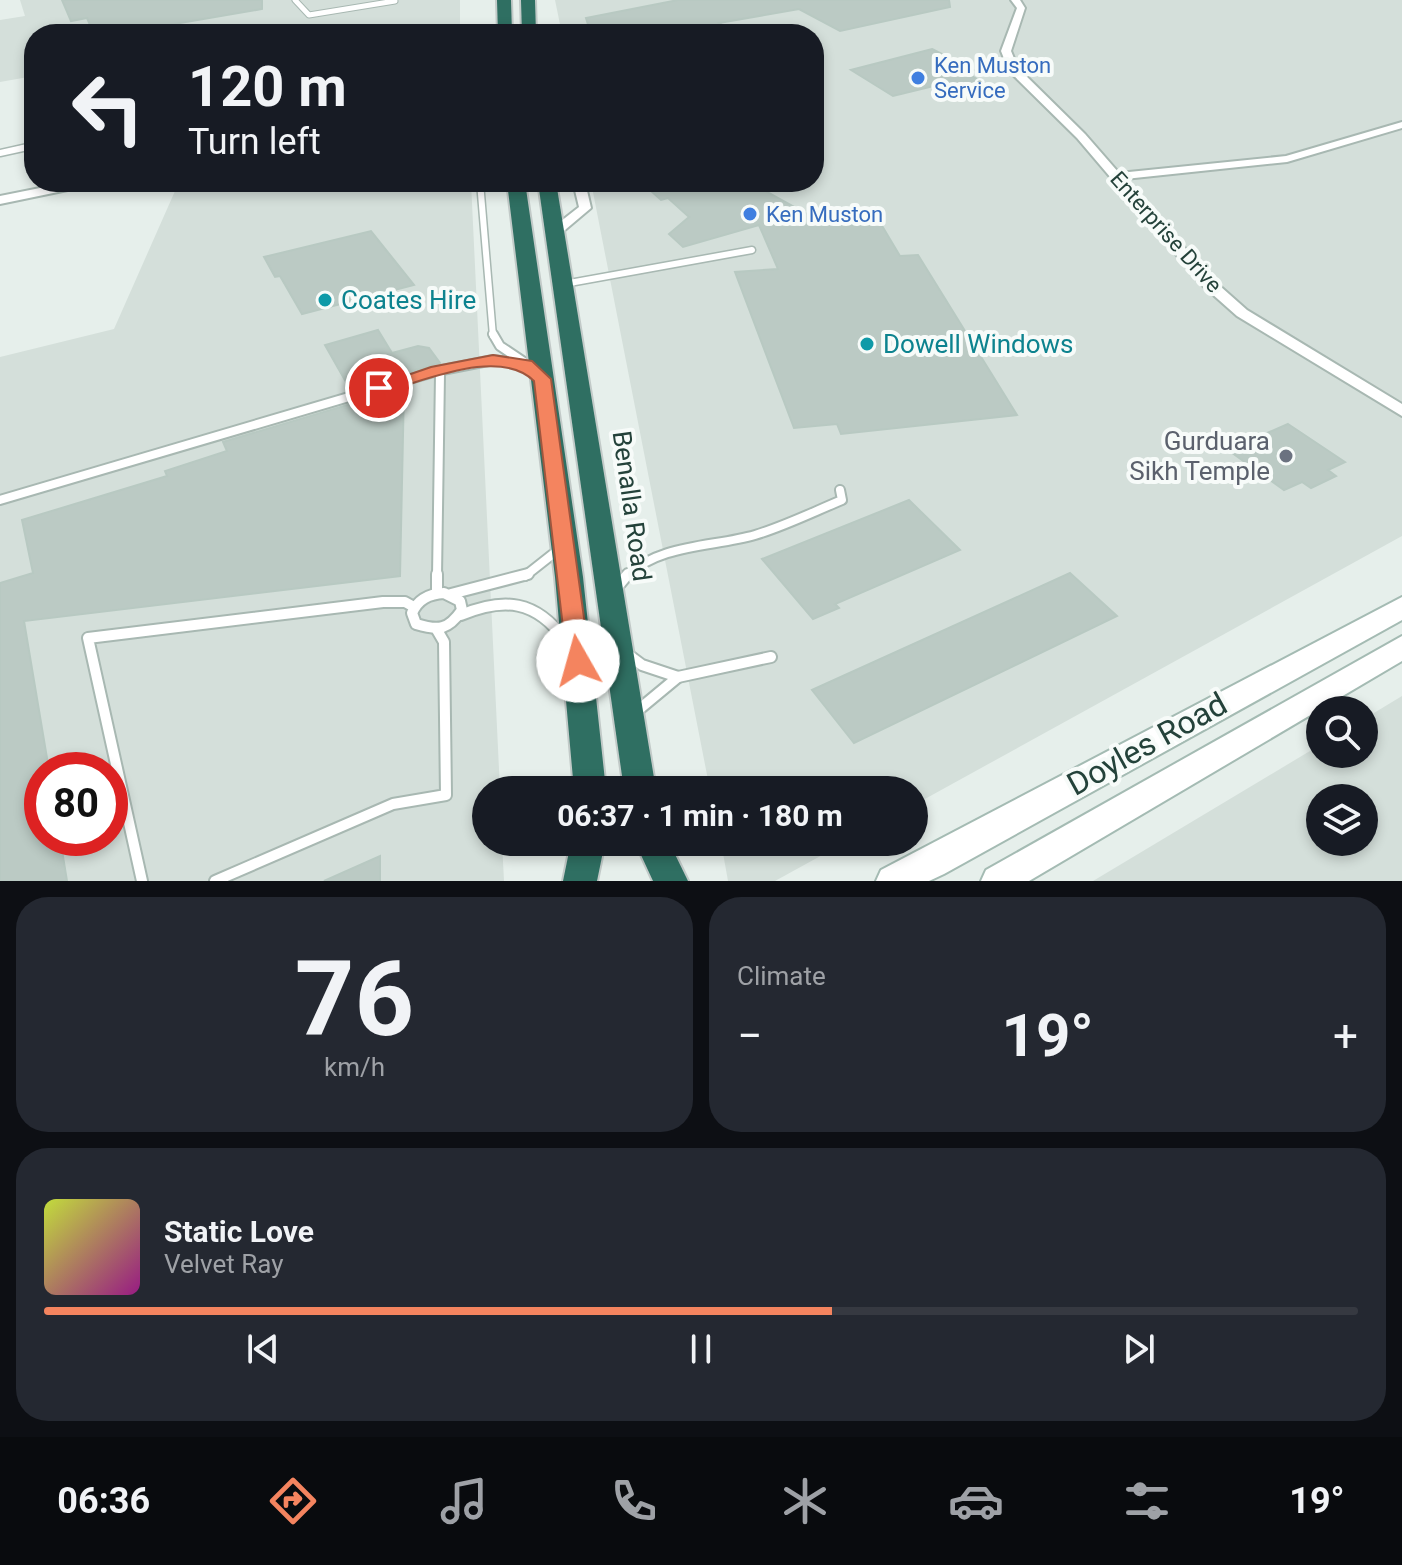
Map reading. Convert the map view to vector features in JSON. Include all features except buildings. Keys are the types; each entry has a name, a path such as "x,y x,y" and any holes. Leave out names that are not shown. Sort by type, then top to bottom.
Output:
{"highway":[{"path":"504,0 505,24"},
{"path":"528,0 529,24"},
{"path":"517,192 532,309 534,372 564,543 589,776"},
{"name":"Benalla Road","path":"549,192 638,776"},
{"path":"532,309 563,284"},
{"path":"580,881 585,856"},
{"path":"659,856 671,881"}],"main road":[{"name":"Doyles Road","path":"893,881 932,863 1239,693 1402,607"},
{"name":"Doyles Road","path":"998,881 1402,647"}],"street":[{"name":"Enterprise Drive","path":"1015,0 1021,8 1006,51 1013,69 1081,136 1207,282 1242,313 1402,411"},
{"path":"1115,177 1287,159 1402,125"},
{"path":"0,200 38,192"},
{"path":"555,232 585,208 581,192"}],"lane":[{"path":"295,0 309,15 394,0"},
{"path":"0,153 24,148"},
{"path":"481,192 493,336 500,346 534,372"},
{"path":"563,284 752,250"},
{"path":"0,500 437,371 493,360 534,372"},
{"path":"437,371 440,374 437,593"},
{"path":"611,596 624,576 664,556 684,548 756,535 842,500 840,490"},
{"path":"564,543 547,562 524,577 450,594 437,593 424,598 414,607 412,618 416,624 437,630 451,625 461,615 510,600 529,607 562,635 578,661"},
{"path":"450,594 460,601 461,615"},
{"path":"142,881 88,638 383,602 405,602 414,607"},
{"path":"215,881 393,804 446,795 444,642 437,630"},
{"path":"619,648 642,665 678,677"},
{"path":"629,720 678,677 771,657"}],"shaded area":[{"path":"20,0 460,0 460,24 24,24 24,78 0,82 0,20 25,16"},
{"path":"555,0 1402,0 1402,536 928,797 928,776 707,776 593,192 824,192 824,24 560,24"},
{"path":"175,192 471,192 499,776 472,776 472,856 503,856 504,881 0,881 0,357 114,329"},
{"path":"1402,696 1402,881 1093,881 1306,753 1306,768 1378,768 1378,711"},
{"path":"724,856 821,856 775,881 728,881"}],"place":[{"name":"Ken Muston Service","path":"918,78"},
{"name":"Ken Muston","path":"750,214"},
{"name":"Coates Hire","path":"325,300"},
{"name":"Dowell Windows","path":"867,344"},
{"name":"Gurduara Sikh Temple","path":"1286,456"}],"route":[{"path":"379,388 437,371 493,360 526,364 542,379 578,661"}]}
